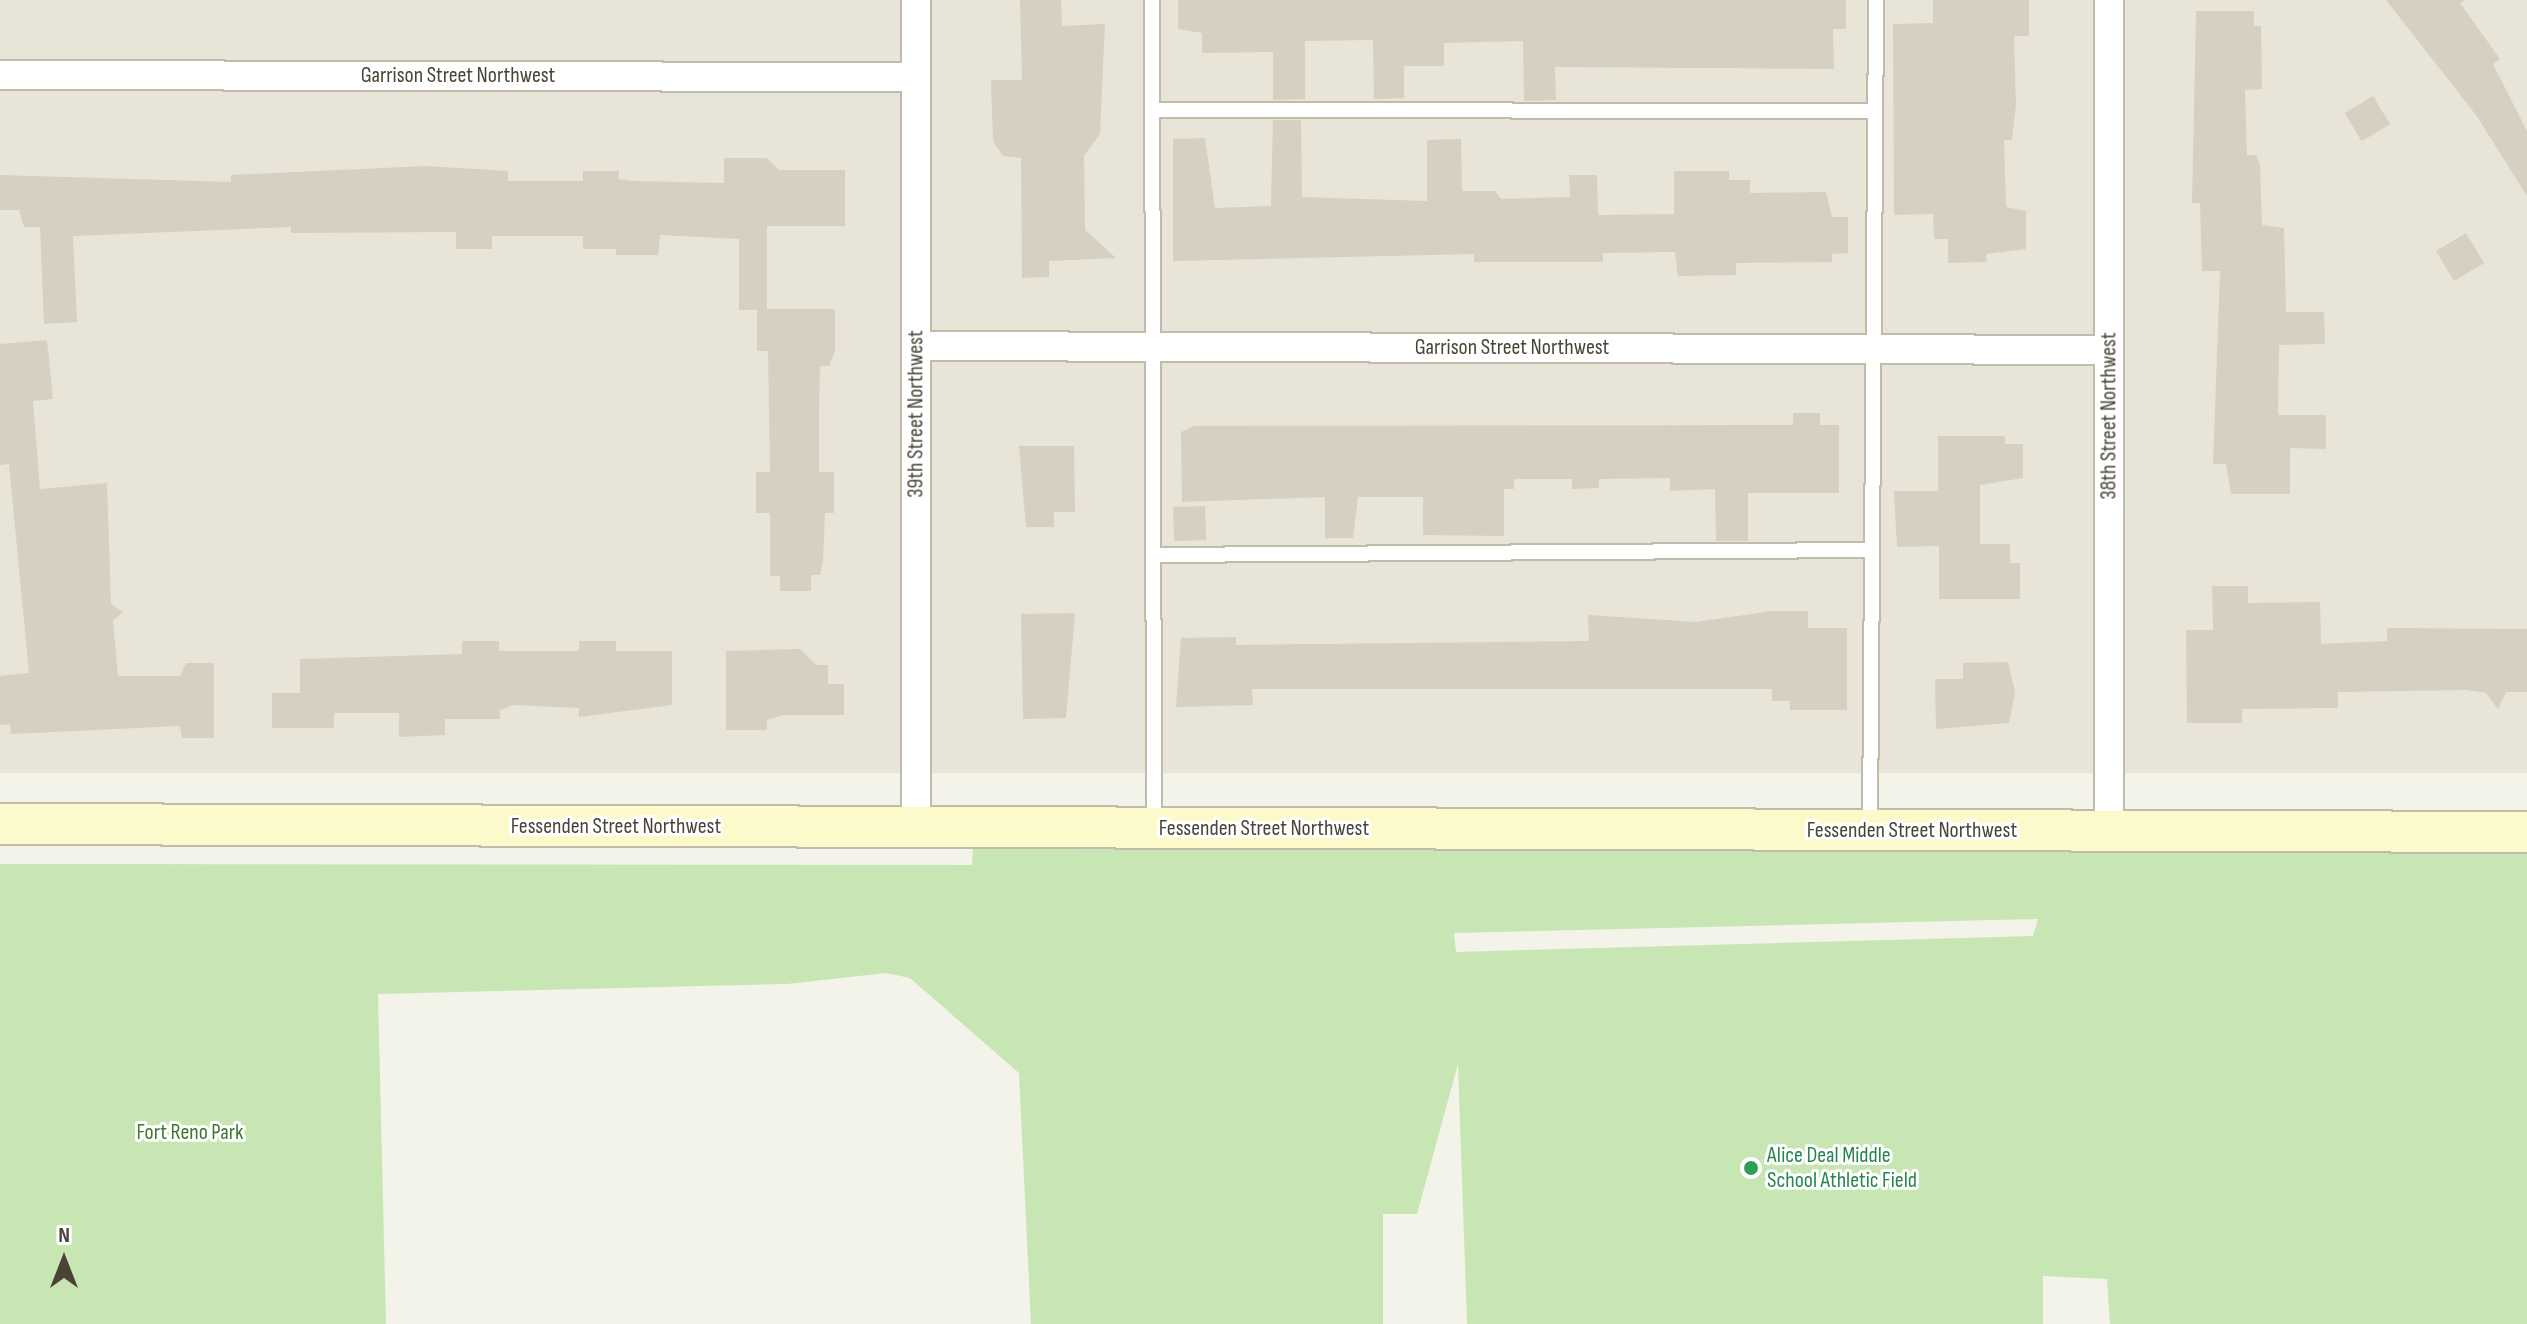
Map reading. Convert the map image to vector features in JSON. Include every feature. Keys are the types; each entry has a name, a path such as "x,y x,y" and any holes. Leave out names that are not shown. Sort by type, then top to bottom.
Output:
{"street":[{"name":"39th Street Northwest","path":"916,0 916,828"},
{"name":"38th Street Northwest","path":"2109,0 2109,831"},
{"name":"Garrison Street Northwest","path":"0,75 916,77"},
{"name":"Garrison Street Northwest","path":"916,346 2109,350"},
{"name":"Fessenden Street Northwest","path":"0,824 2527,832"}],"lane":[{"path":"1152,0 1154,829"},
{"path":"1870,832 1871,349 1876,0"},
{"path":"1152,110 1875,111"},
{"path":"1154,555 1871,550"}],"shaded area":[{"path":"0,0 2527,0 2527,773 0,773"}],"green space":[{"name":"Fort Reno Park","path":"973,849 2527,852 2527,1324 2110,1324 2107,1279 2043,1276 2043,1324 1467,1324 1458,1064 1417,1214 1383,1214 1383,1324 1031,1324 1019,1073 910,978 886,973 787,984 378,994 386,1324 0,1324 0,864 972,865","holes":["2038,919 2033,936 1456,952 1454,933"]}],"building":[{"path":"1020,0 1061,0 1062,26 1105,24 1100,134 1084,156 1085,230 1116,258 1049,261 1049,277 1022,278 1021,158 1003,156 993,141 991,80 1022,80"},
{"path":"1178,0 1846,0 1846,29 1833,29 1834,69 1555,67 1556,100 1524,101 1523,41 1444,43 1444,66 1404,66 1404,98 1374,99 1373,40 1305,41 1305,99 1273,100 1273,52 1202,53 1202,33 1178,29"},
{"path":"1933,0 2029,0 2029,36 2014,36 2016,105 2012,140 2004,140 2006,207 2026,211 2026,249 1986,254 1987,262 1948,263 1948,239 1934,239 1933,214 1894,215 1893,24 1933,23"},
{"path":"2386,0 2465,0 2460,3 2500,59 2493,64 2527,131 2527,196 2476,115"},
{"path":"2196,11 2254,11 2254,26 2261,26 2262,89 2245,90 2247,155 2256,155 2260,165 2262,225 2284,228 2286,312 2324,312 2325,344 2279,345 2278,415 2326,415 2326,449 2290,448 2290,494 2231,494 2226,464 2213,464 2220,271 2202,271 2200,203 2192,203"},
{"path":"2373,96 2390,124 2362,141 2345,113"},
{"path":"1273,120 1301,120 1302,197 1427,201 1427,140 1461,139 1462,191 1495,191 1501,199 1570,197 1569,175 1597,175 1598,215 1674,214 1674,171 1729,171 1729,180 1750,180 1750,193 1826,192 1832,217 1848,217 1848,253 1832,254 1832,262 1736,263 1736,275 1678,276 1675,252 1603,253 1603,262 1474,262 1474,254 1173,261 1173,139 1205,138 1215,208 1271,206"},
{"path":"724,158 767,158 779,170 845,170 845,226 767,226 767,309 835,309 835,351 829,366 820,366 819,412 819,472 834,472 834,513 825,513 823,562 820,575 811,575 811,591 780,591 780,576 770,576 770,513 756,513 756,472 770,472 768,351 757,351 757,310 739,310 739,239 660,235 658,255 616,255 616,249 583,249 583,236 492,236 492,249 456,249 456,232 291,233 291,227 73,236 77,322 44,324 40,227 24,227 19,210 0,210 0,175 231,182 231,175 425,166 508,171 508,181 583,181 583,171 619,171 619,179 633,181 724,183"},
{"path":"2466,233 2484,263 2454,281 2436,251"},
{"path":"47,340 53,399 33,401 40,489 107,483 111,604 123,612 113,621 118,676 180,676 186,663 214,663 214,738 182,738 180,726 11,734 10,724 0,725 0,676 29,673 9,464 0,465 0,344"},
{"path":"1793,413 1820,413 1820,425 1839,425 1839,493 1748,493 1748,541 1716,541 1715,489 1670,491 1670,478 1599,479 1599,488 1572,489 1572,479 1514,479 1514,489 1504,489 1504,536 1423,535 1423,497 1358,497 1353,538 1325,538 1325,497 1182,502 1181,432 1193,426 1793,425"},
{"path":"1938,436 2005,436 2005,444 2023,444 2023,478 1980,485 1980,544 2010,544 2010,563 2020,563 2020,599 1939,599 1939,546 1897,547 1894,491 1938,491"},
{"path":"1019,446 1074,446 1075,512 1054,512 1054,527 1026,527"},
{"path":"1205,506 1206,540 1174,541 1173,507"},
{"path":"2212,586 2248,586 2248,603 2320,602 2321,644 2387,641 2387,628 2527,629 2527,692 2506,692 2498,709 2486,693 2466,690 2338,692 2338,708 2242,709 2242,723 2187,723 2186,630 2213,630"},
{"path":"1772,611 1808,611 1808,628 1847,628 1847,710 1790,710 1790,701 1772,701 1772,689 1252,689 1253,705 1176,707 1181,638 1236,637 1236,645 1589,641 1588,615 1696,622"},
{"path":"1075,613 1066,718 1023,719 1021,614"},
{"path":"462,641 499,641 499,651 579,651 579,641 616,641 616,651 672,651 672,705 579,717 579,708 513,705 500,710 500,719 445,719 445,735 399,737 399,713 334,713 334,728 272,728 272,693 300,693 300,659 462,654"},
{"path":"800,649 816,665 828,665 828,684 844,684 844,715 782,715 767,720 767,730 726,730 726,651"},
{"path":"2008,662 2015,692 2009,723 1936,729 1935,679 1963,679 1963,663"}],"place":[{"name":"Alice Deal Middle School Athletic Field","path":"1751,1168"}]}
